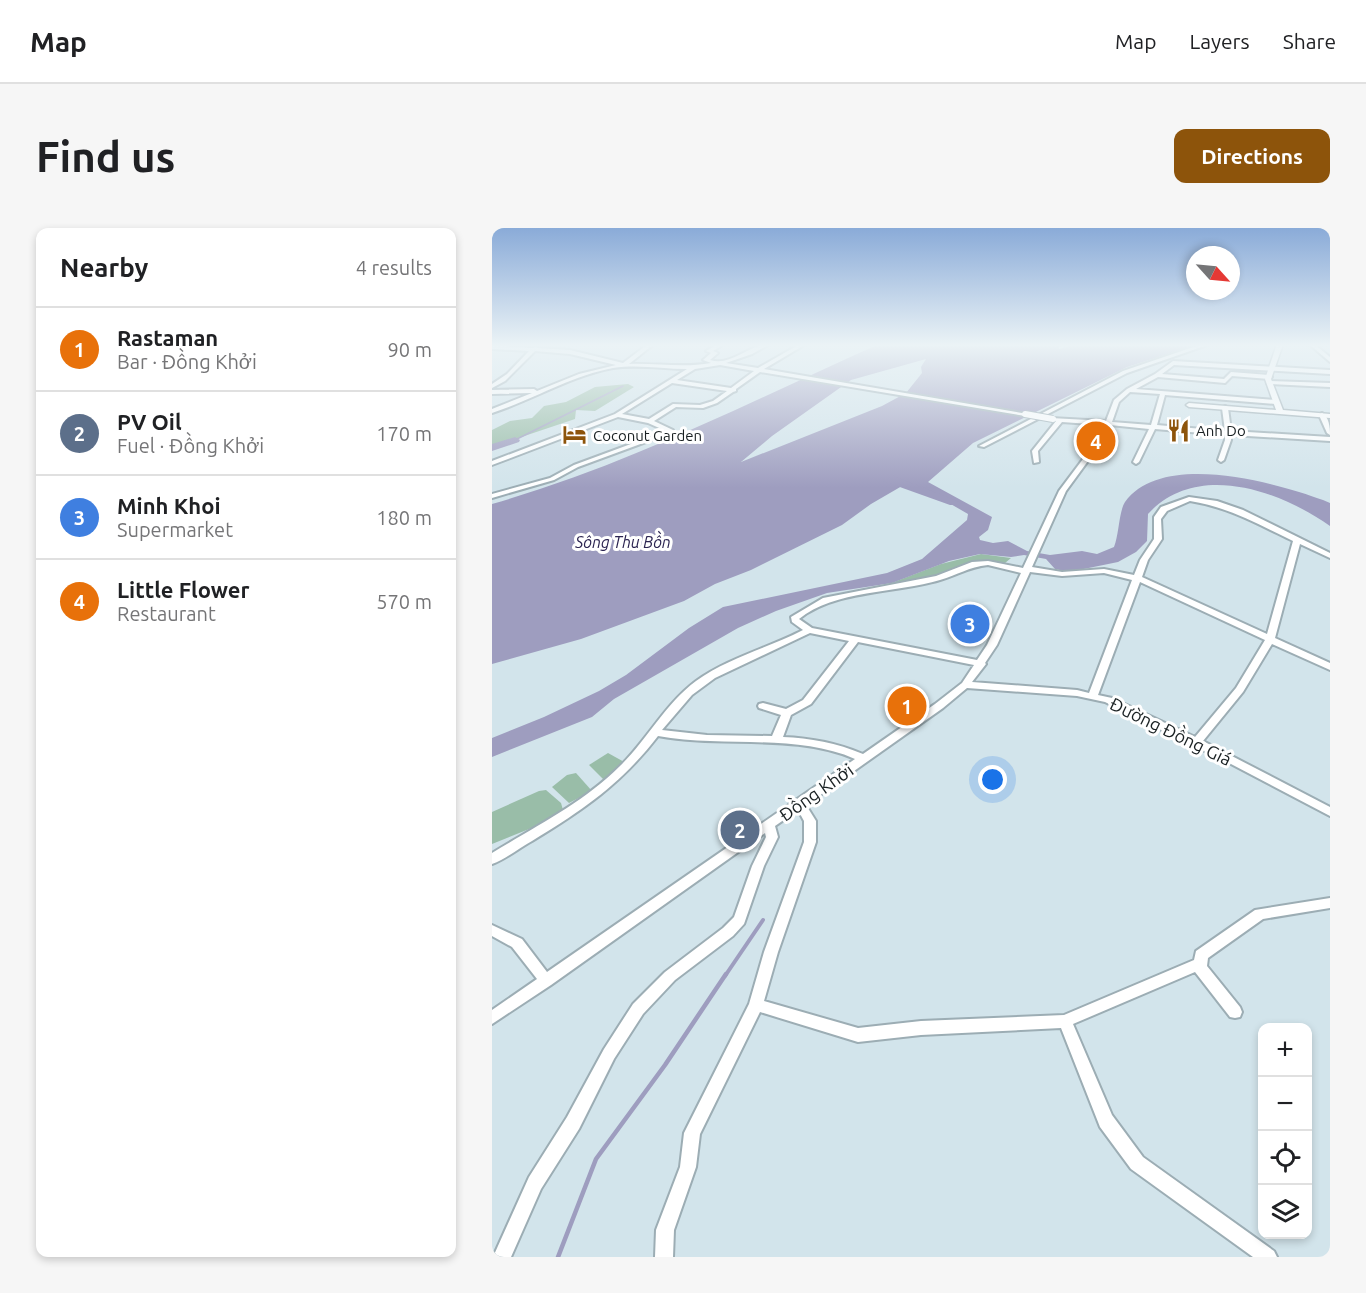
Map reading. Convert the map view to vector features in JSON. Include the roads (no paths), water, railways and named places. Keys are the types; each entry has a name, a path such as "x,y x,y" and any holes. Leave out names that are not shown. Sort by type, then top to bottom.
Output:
{"street":[{"path":"492,411 535,392"},
{"path":"492,463 617,415 653,392"},
{"path":"650,422 675,405 703,407 730,392"},
{"path":"894,392 1057,420 1330,439"},
{"path":"982,446 1082,392"},
{"name":"Đồng Khởi","path":"492,1018 799,805 965,685 981,664 1000,631 1027,567 1071,477 1104,435 1116,401 1126,392"},
{"path":"1152,392 1276,402"},
{"path":"1273,392 1280,412"},
{"path":"1136,462 1153,427 1163,393"},
{"path":"1189,405 1326,416 1330,433"},
{"path":"1221,460 1228,440 1225,408"},
{"path":"494,493 552,479 576,466 671,431 650,422 617,415"},
{"path":"1036,462 1035,451 1057,420"},
{"path":"1093,695 1137,578 1148,552 1158,539 1157,516 1164,509 1185,499 1228,507 1330,556"},
{"path":"1196,743 1240,690 1270,639 1297,540"},
{"path":"981,664 809,630 795,620 795,617 826,600 938,578 972,564 988,563 1027,567 1062,574 1104,570 1137,578 1330,667"},
{"path":"492,859 603,787 625,768 699,684 732,664 784,644 809,630"},
{"path":"776,740 788,713 804,705 854,640"},
{"name":"Đường Đồng Giá","path":"965,685 1093,695 1108,700 1330,812"},
{"path":"763,706 788,713"},
{"path":"657,732 680,738 776,740 830,746 864,759"},
{"path":"664,1257 665,1230 688,1167 692,1133 756,1005 771,952 810,842 812,824 808,812 799,805"},
{"path":"502,1257 535,1183 573,1123 609,1054 638,1009 661,985 739,920 758,866 772,837 769,825"},
{"path":"1235,1012 1199,964 1201,955 1260,914 1330,903"},
{"path":"492,930 517,942 546,981"},
{"path":"756,1005 858,1035 945,1026 1065,1021 1199,964"},
{"path":"1065,1021 1106,1121 1137,1163 1268,1257"}],"water":[{"name":"Sông Thu Bồn","path":"775,392 834,392 772,436 741,462 882,406 907,392 1076,392 973,443 928,482 992,517 988,530 979,537 980,540 993,543 1008,541 1027,551 1050,555 1082,551 1097,554 1114,547 1125,502 1142,487 1165,478 1191,474 1249,479 1323,500 1330,503 1330,526 1287,501 1263,492 1213,485 1190,488 1168,498 1148,514 1147,541 1136,552 1118,562 1069,572 1055,569 1046,559 1024,555 1011,557 980,554 949,561 892,583 827,593 776,611 738,628 614,699 592,717 492,757 492,738 599,691 626,675 689,628 723,607 887,573 922,559 967,520 968,514 923,488 902,486 871,504 842,525 751,570 715,584 684,601 581,639 492,664 492,504 591,471"}],"waterway":[{"path":"515,440 611,392"},
{"path":"492,448 515,440"},
{"path":"887,478 954,502"},
{"path":"725,976 763,920"},
{"path":"558,1257 596,1159 665,1065 726,974"}],"place":[{"name":"Anh Do","path":"1178,430"},
{"name":"Coconut Garden","path":"575,435"},
{"name":"Little Flower","path":"1096,441"},
{"name":"Minh Khoi","path":"970,624"},
{"name":"Rastaman","path":"907,706"},
{"name":"PV Oil","path":"740,830"}]}
